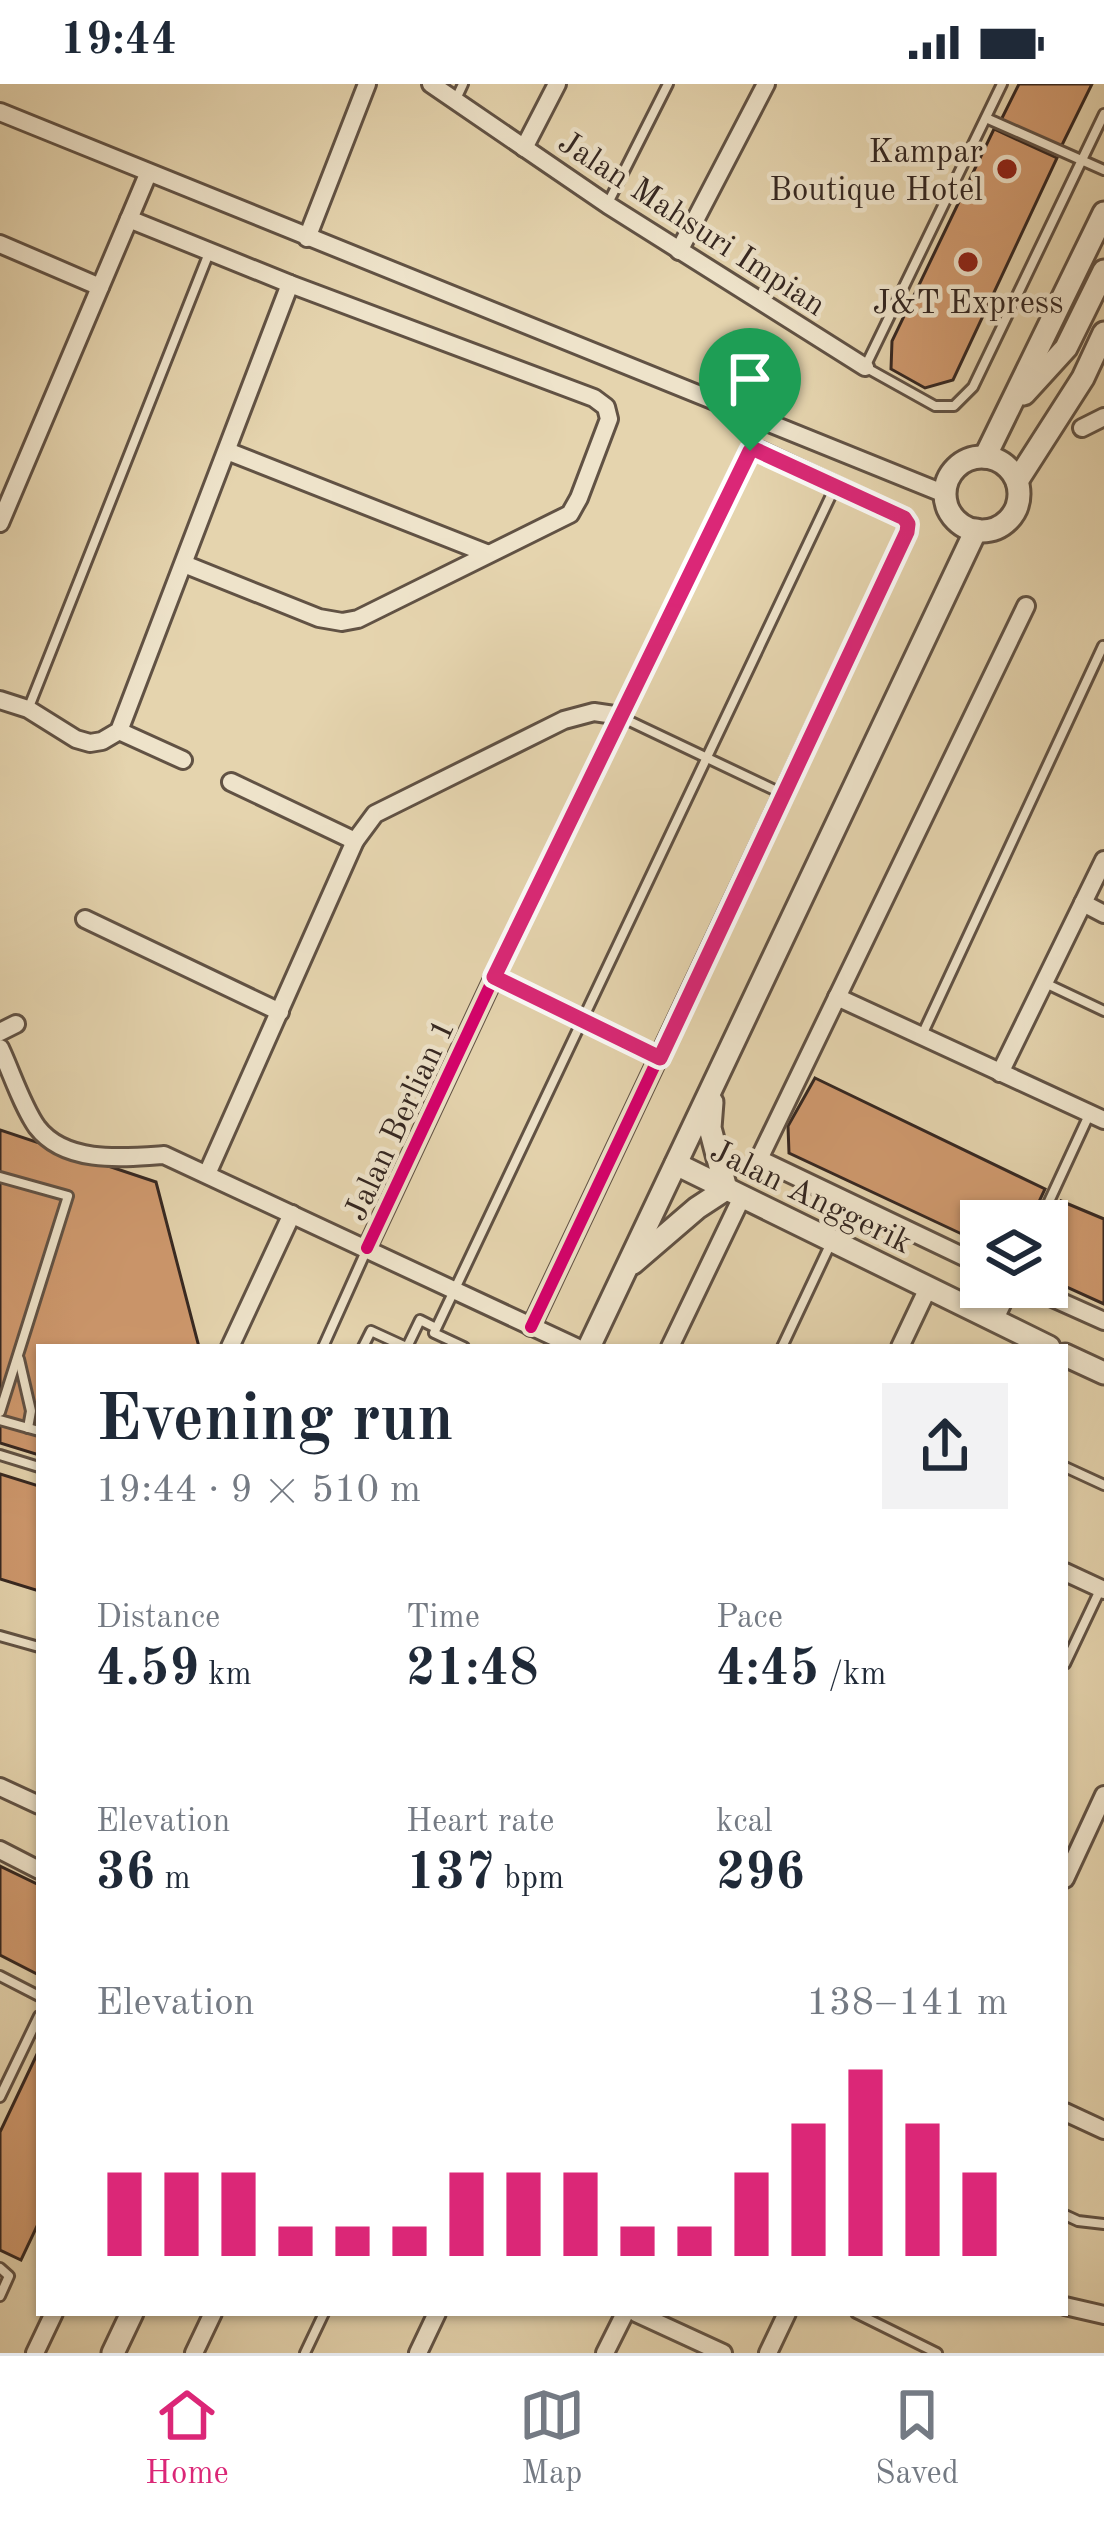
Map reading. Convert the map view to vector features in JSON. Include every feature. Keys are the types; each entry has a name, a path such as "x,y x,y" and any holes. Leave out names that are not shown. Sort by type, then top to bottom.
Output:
{"street":[{"path":"307,238 368,84"},
{"name":"Jalan Mahsuri Impian","path":"430,84 459,92 524,148 865,368"},
{"path":"524,148 557,84"},
{"path":"680,251 766,84"},
{"path":"0,112 945,494"},
{"path":"0,523 148,174"},
{"path":"985,457 1104,213"},
{"path":"129,219 594,398 606,407 609,419 570,514 358,619 319,618 184,564"},
{"path":"0,244 100,287"},
{"path":"1007,412 1066,348 1104,271"},
{"path":"0,700 28,709 76,739 103,741 119,731 290,284"},
{"path":"1017,481 1004,464 985,457 962,463 947,482 951,514 976,530 1001,526 1010,518 1017,506 1017,481 1083,378 1104,333"},
{"path":"1082,428 1104,417"},
{"path":"227,451 486,554"},
{"name":"Jalan Berlian 1","path":"367,1248 750,451 761,451 836,485"},
{"path":"531,1327 907,532 904,518 836,485"},
{"path":"590,1344 976,530"},
{"path":"960,1255 759,1160 1025,606"},
{"path":"207,1174 355,841 375,814 564,720 594,712 620,716"},
{"path":"119,731 182,760"},
{"path":"231,782 355,841"},
{"path":"1000,1073 1104,860"},
{"path":"1083,903 1104,914"},
{"path":"85,919 280,1012"},
{"path":"837,998 1097,1117"},
{"path":"0,1048 36,1125 53,1143 101,1158 164,1155 569,1344"},
{"path":"671,1344 734,1193 710,1128 714,1083"},
{"name":"Jalan Anggerik","path":"676,1164 1043,1344"},
{"path":"625,1270 697,1208 734,1193"},
{"path":"231,1344 292,1214"},
{"path":"901,1344 928,1288"},
{"path":"1068,1305 1104,1321"},
{"path":"994,1321 1000,1308"},
{"path":"1068,1355 1104,1373"},
{"path":"1068,1573 1102,1589"},
{"path":"0,1789 36,1804"},
{"path":"1068,1873 1104,1795"},
{"path":"0,1850 36,1868"},
{"path":"1068,2113 1104,2130"},
{"path":"1068,2307 1104,2315"},
{"path":"35,2353 53,2316"},
{"path":"113,2353 131,2316"},
{"path":"194,2353 212,2316"},
{"path":"418,2353 436,2316"},
{"path":"605,2353 624,2316"},
{"path":"643,2316 723,2353"},
{"path":"768,2353 786,2316"}],"lane":[{"path":"608,205 668,84"},
{"path":"1002,84 865,368 935,406 953,406 973,388 1104,114"},
{"path":"986,118 1104,170"},
{"path":"28,709 210,252"},
{"path":"448,1344 434,1333 453,1290 836,485"},
{"path":"921,1036 1103,646"},
{"path":"620,716 784,795"},
{"path":"494,977 660,1058"},
{"path":"1044,982 1104,1011"},
{"path":"1052,1200 1097,1117"},
{"path":"0,1178 68,1196 0,1416 36,1430"},
{"path":"783,1344 832,1241"},
{"path":"324,1344 367,1248"},
{"path":"408,1344 420,1320 436,1328"},
{"path":"363,1344 370,1330 400,1344"},
{"path":"18,1355 31,1411 28,1428"},
{"path":"0,1455 36,1466"},
{"path":"1068,1468 1104,1486"},
{"path":"1068,1658 1102,1589"},
{"path":"0,1636 36,1646"},
{"path":"0,1976 36,1994"},
{"path":"0,2097 36,2022"},
{"path":"1068,2216 1104,2224"},
{"path":"0,2268 10,2276 0,2296"},
{"path":"305,2353 323,2316"},
{"path":"862,2316 937,2353"}],"building":[{"path":"1019,84 1092,84 1061,147 1001,120"},
{"path":"994,129 1057,158 953,380 925,388 891,369 892,341"},
{"path":"815,1078 1045,1189 1040,1200 960,1200 960,1233 789,1153 788,1126"},
{"path":"0,1130 156,1182 198,1344 36,1344 36,1454 0,1443"},
{"path":"1068,1204 1104,1219 1104,1304 1068,1288"},
{"path":"0,1474 36,1485 36,1590 0,1579"},
{"path":"0,1866 36,1884 36,1973 0,1955"},
{"path":"36,2056 36,2228 21,2260 0,2250 0,2132"}],"cycle path":[{"path":"367,1248 750,450 904,518 907,532 531,1327"}],"place":[{"name":"Kampar Boutique Hotel","path":"1007,169"},
{"name":"J&T Express","path":"968,262"}],"route":[{"path":"750,451 761,451 904,518 907,532 660,1058 494,977 750,451"}]}
